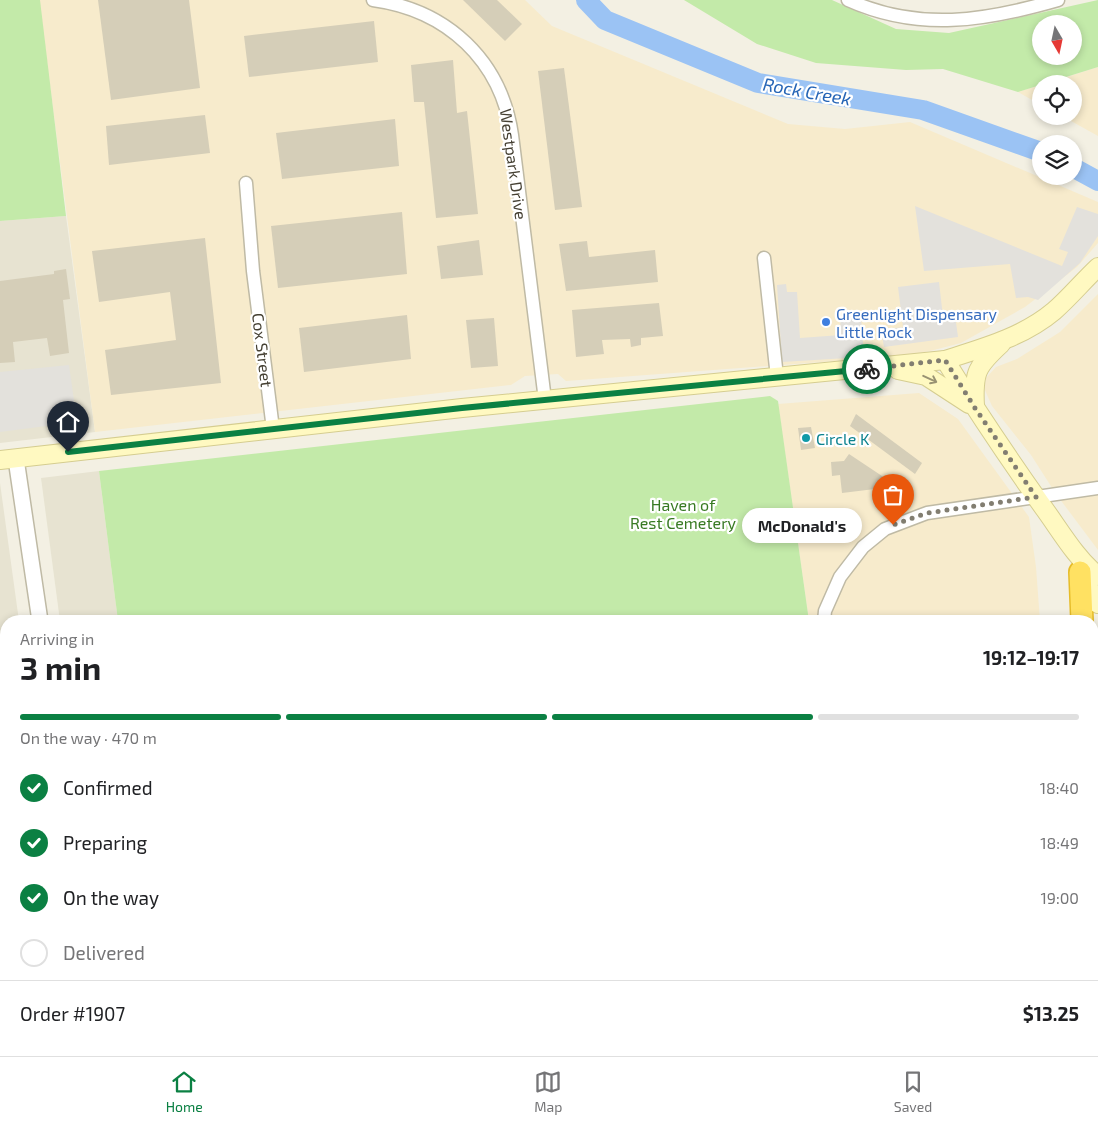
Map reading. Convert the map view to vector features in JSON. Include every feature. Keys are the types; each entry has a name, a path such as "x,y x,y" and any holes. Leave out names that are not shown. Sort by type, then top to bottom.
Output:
{"highway":[{"path":"1082,615 1086,568"}],"main road":[{"path":"8,460 273,429 945,360 1004,341 1054,311 1098,267"},
{"path":"975,408 974,384 978,368 1004,341"},
{"path":"945,360 975,408 1086,568 1098,604"},
{"path":"883,367 926,376 975,408"}],"street":[{"name":"Westpark Drive","path":"373,0 416,11 462,38 492,74 505,101 512,135 545,400"},
{"path":"848,0 875,12 934,21 978,18 1058,0"},
{"name":"Cox Street","path":"246,183 253,271 273,429"},
{"path":"764,258 777,377"},
{"path":"8,460 39,615"},
{"path":"825,615 840,577 863,546 885,529 927,513 1098,488"}],"shaded area":[{"path":"39,0 525,0 552,26 788,124 845,129 910,122 1032,174 1032,185 1058,185 1098,202 1098,243 1077,267 1025,307 961,343 930,351 902,356 566,381 558,374 525,376 511,385 95,432"},
{"path":"1098,67 1098,136 1078,125 1082,125 1082,75 1073,75"},
{"path":"1032,88 1032,100 1018,92"},
{"path":"915,206 1062,266 1068,252 1059,249 1077,207 1098,214 1098,236 1080,263 1038,300 1028,297 1016,298 1010,264 924,271"},
{"path":"66,216 95,432 0,443 0,221"},
{"path":"939,282 943,317 955,315 958,337 884,347 881,330 903,327 898,287"},
{"path":"786,284 787,292 797,292 800,338 841,335 840,317 861,316 864,357 782,362 777,285"},
{"path":"1098,294 1098,550 1056,494 1031,455 992,406 984,388 986,378 996,367 1017,359 1060,332"},
{"path":"69,365 77,422 0,432 0,372"},
{"path":"919,393 958,419 1029,517 1036,567 1040,615 808,615 778,404"},
{"path":"99,471 117,615 59,615 41,478"},
{"path":"0,483 18,615 0,615"}],"green space":[{"path":"0,0 40,0 66,216 0,221"},
{"path":"684,0 832,0 896,29 949,33 1098,0 1098,67 1072,75 1032,75 1032,88 1018,92 943,69 906,70 816,63 757,44"},
{"name":"Haven of Rest Cemetery","path":"770,396 778,401 808,615 117,615 99,471"}],"building":[{"path":"98,0 189,0 200,88 111,100"},
{"path":"463,0 497,0 522,24 505,41"},
{"path":"374,21 378,62 249,77 244,36"},
{"path":"453,60 457,113 467,111 478,214 436,218 424,102 414,102 411,65"},
{"path":"564,68 582,207 555,210 538,71"},
{"path":"205,115 210,153 109,165 106,126"},
{"path":"395,119 399,166 282,179 276,133"},
{"path":"402,212 407,274 278,288 271,226"},
{"path":"205,238 221,383 111,395 105,350 176,340 170,292 99,302 92,251"},
{"path":"479,240 483,275 441,279 437,246"},
{"path":"587,241 589,257 655,250 658,282 566,291 559,244"},
{"path":"66,269 70,299 63,300 69,353 50,356 47,338 13,342 15,362 0,363 0,281 54,274 54,271"},
{"path":"659,303 663,336 641,338 641,345 631,347 630,339 602,340 604,354 576,357 572,310"},
{"path":"407,315 411,359 304,372 299,328"},
{"path":"494,318 498,366 471,368 466,320"},
{"name":"Circle K","path":"856,414 922,463 915,474 850,426"},
{"name":"Circle K","path":"811,427 815,448 801,450 798,428"},
{"name":"Circle K","path":"849,454 888,480 883,488 842,493 840,475 832,476 831,462 844,461"}],"waterway":[{"name":"Rock Creek","path":"586,0 605,20 758,83 923,110 1032,149"},
{"name":"Rock Creek","path":"1082,172 1098,181"}],"way so far":[{"path":"867,369 945,360 975,408 1036,497 927,513 893,525"}],"place":[{"name":"Greenlight Dispensary Little Rock","path":"826,322"},
{"name":"Circle K","path":"806,438"},
{"name":"McDonald's","path":"893,525"}],"route":[{"path":"68,452 462,408 867,369"}]}
